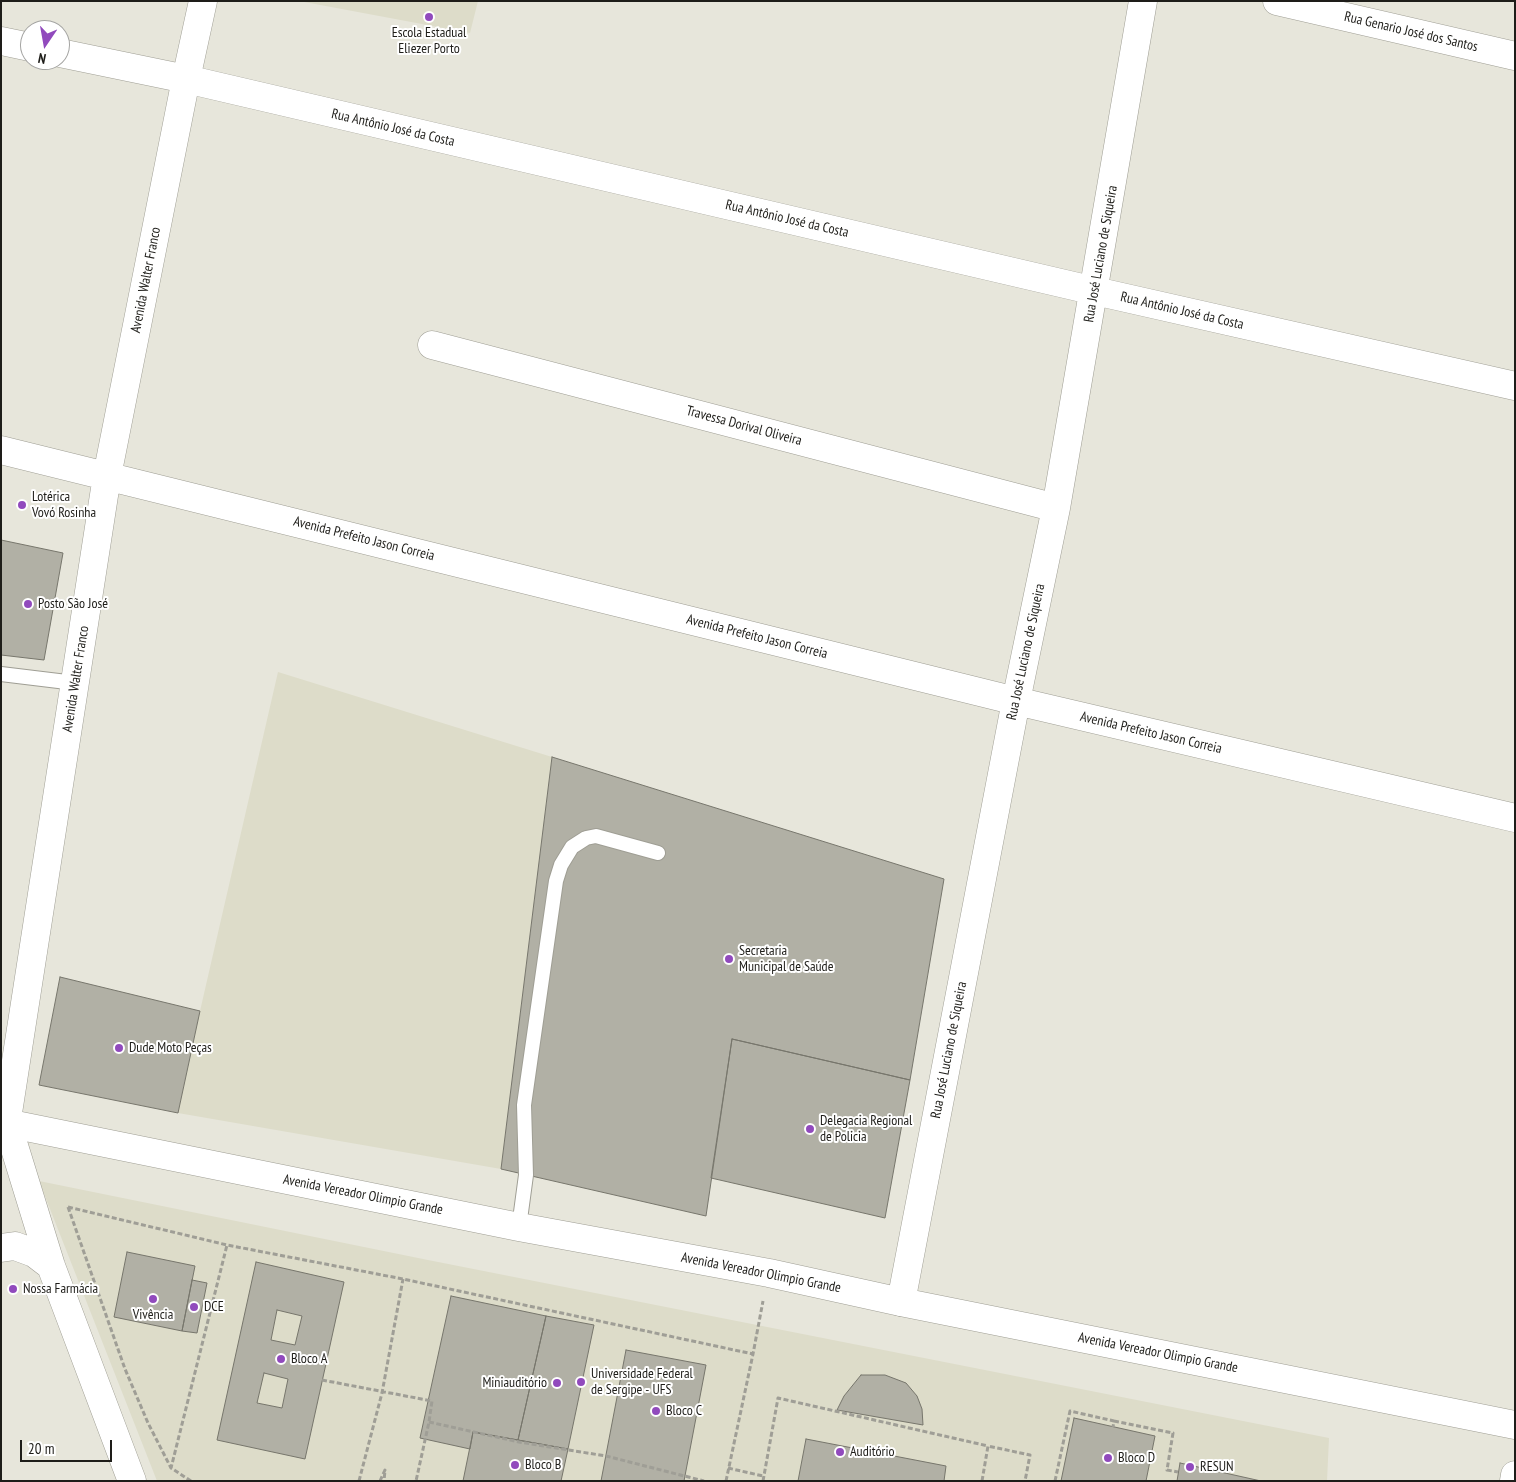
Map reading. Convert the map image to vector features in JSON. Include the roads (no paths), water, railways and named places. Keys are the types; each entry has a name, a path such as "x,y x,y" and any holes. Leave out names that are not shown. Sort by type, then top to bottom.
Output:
{"street":[{"name":"Avenida Walter Franco","path":"4,1122 107,476 203,1"},
{"name":"Rua José Luciano de Siqueira","path":"901,1302 1016,701 1056,508 1143,1"},
{"name":"Rua Genario José dos Santos","path":"1277,1 1515,56"},
{"path":"1,41 20,45"},
{"name":"Rua Antônio José da Costa","path":"70,55 186,79 1094,291 1515,386"},
{"name":"Travessa Dorival Oliveira","path":"432,345 1056,508"},
{"name":"Avenida Prefeito Jason Correia","path":"1,450 1016,701 1515,818"},
{"path":"1,1088 4,1122 51,1266 132,1481"},
{"name":"Avenida Vereador Olimpio Grande","path":"4,1122 519,1227 769,1273 901,1302 1515,1425"},
{"path":"1,1248 15,1246 34,1253 51,1266"},
{"path":"1514,1481 1515,1475"}],"lane":[{"path":"1,674 75,683"},
{"path":"519,1227 526,1175 524,1104 556,881 572,847 586,838 596,836 658,852"}],"place":[{"name":"Escola Estadual Eliezer Porto","path":"429,17"},
{"name":"Lotérica Vovó Rosinha","path":"22,505"},
{"name":"Posto São José","path":"28,604"},
{"name":"Secretaria Municipal de Saúde","path":"729,959"},
{"name":"Dude Moto Peças","path":"119,1048"},
{"name":"Delegacia Regional de Policia","path":"810,1129"},
{"name":"Nossa Farmácia","path":"13,1289"},
{"name":"Vivência","path":"153,1299"},
{"name":"DCE","path":"194,1307"},
{"name":"Bloco A","path":"281,1359"},
{"name":"Universidade Federal de Sergipe - UFS","path":"581,1382"},
{"name":"Miniauditório","path":"557,1383"},
{"name":"Bloco C","path":"656,1411"},
{"name":"Auditório","path":"840,1452"},
{"name":"Bloco D","path":"1108,1458"},
{"name":"Bloco B","path":"515,1465"},
{"name":"RESUN","path":"1190,1467"}]}
